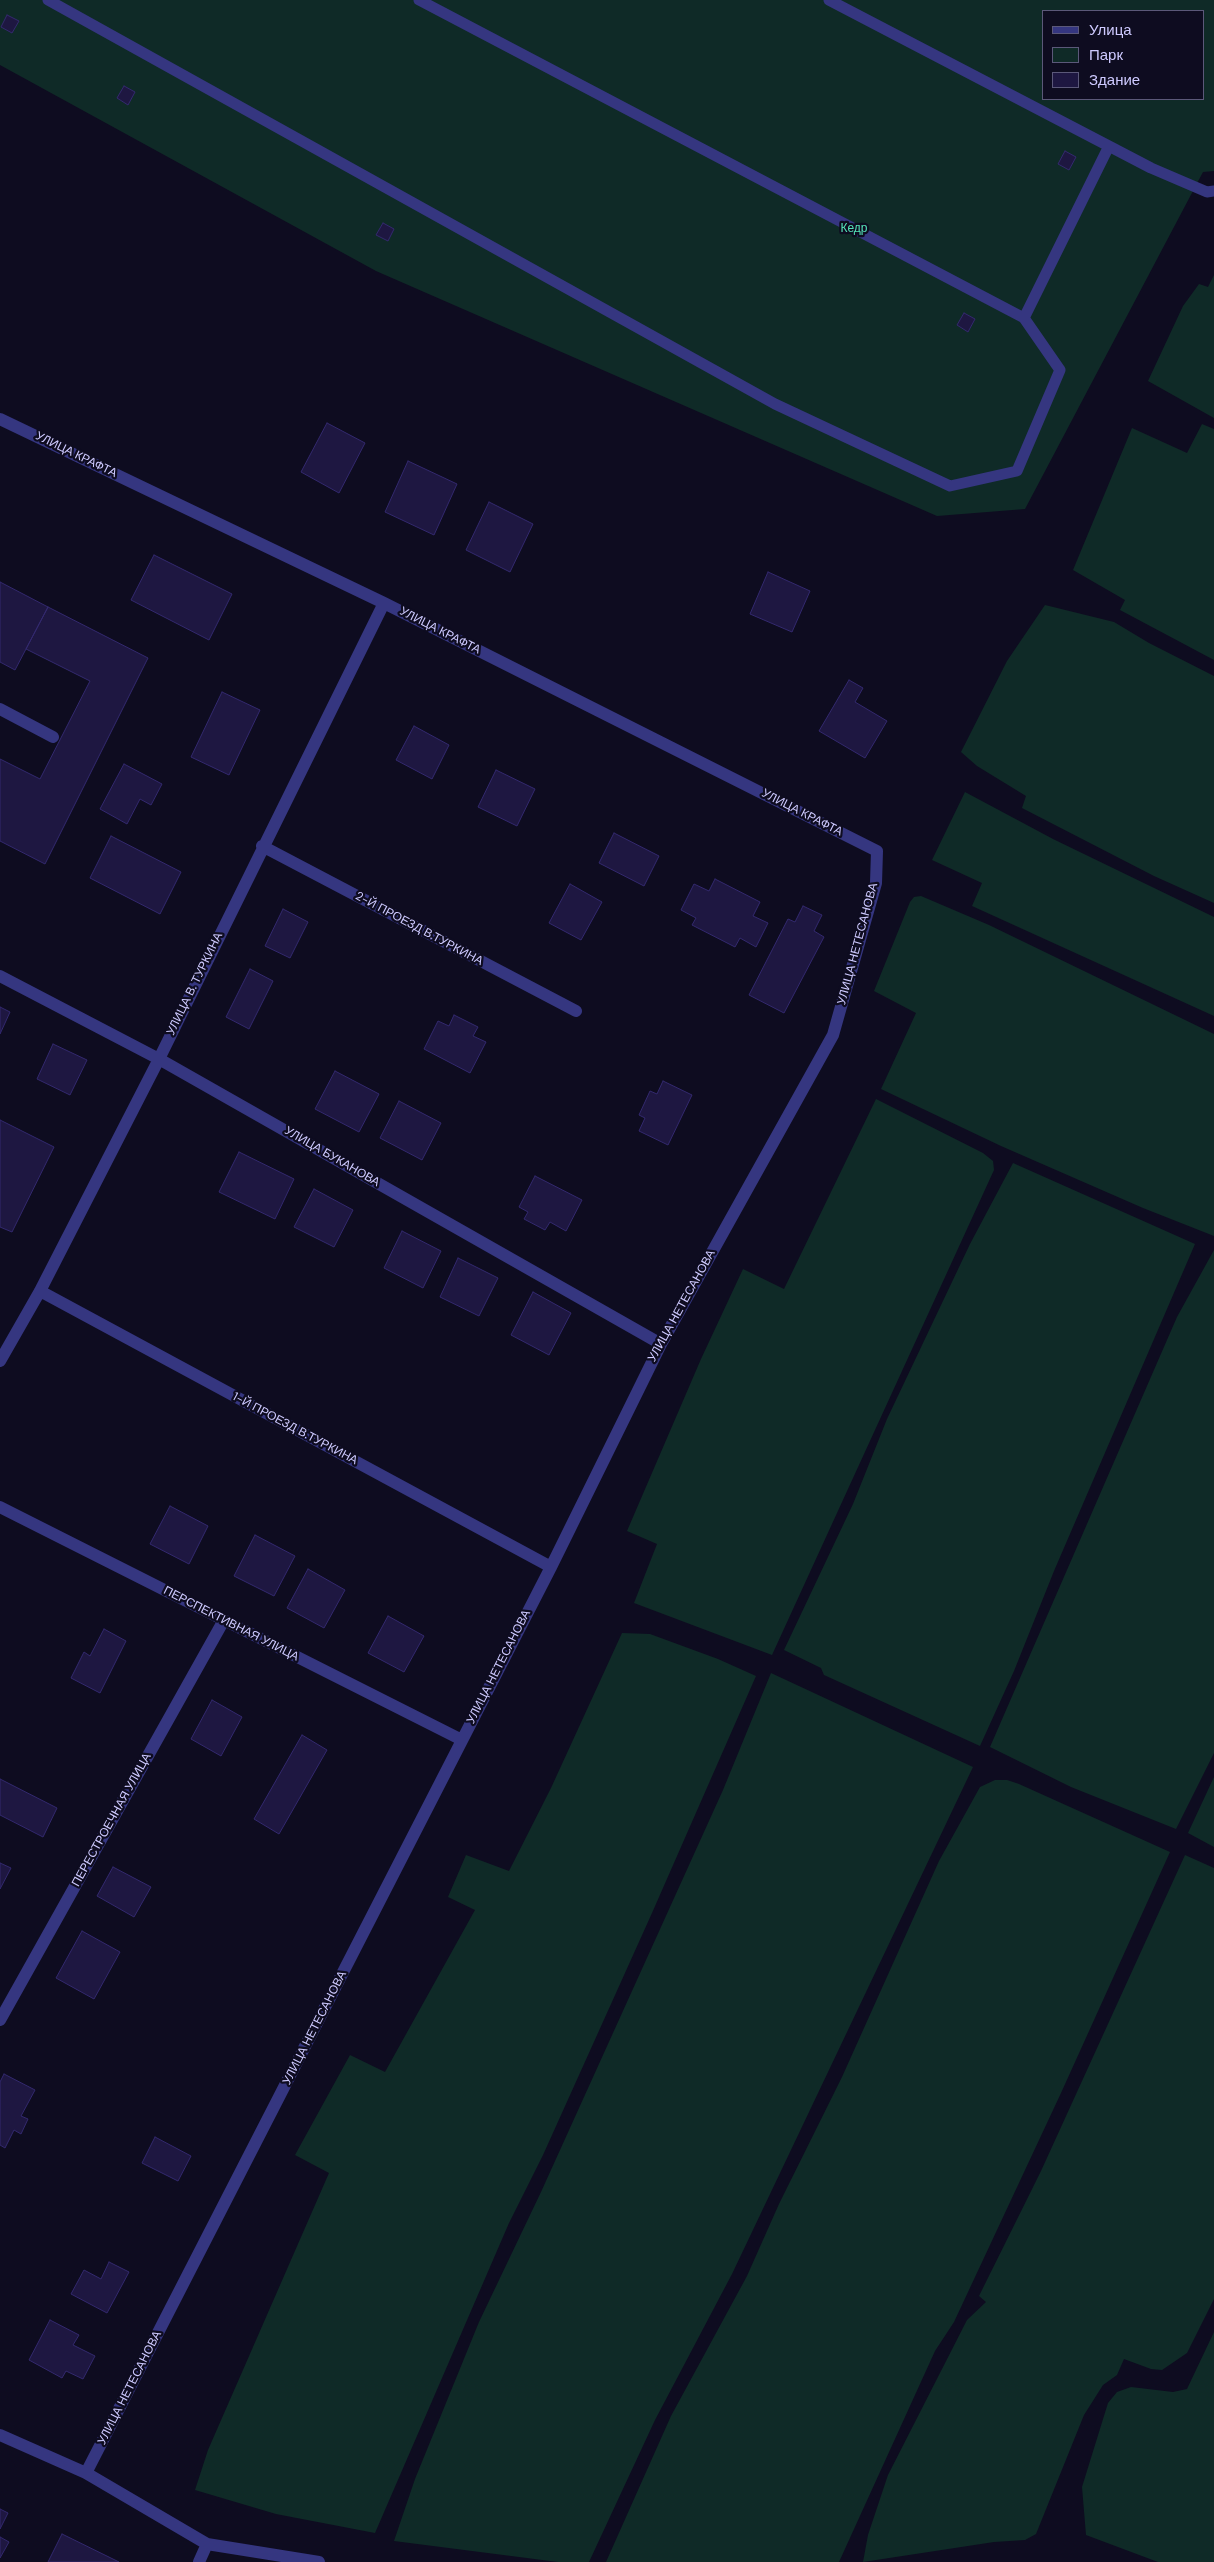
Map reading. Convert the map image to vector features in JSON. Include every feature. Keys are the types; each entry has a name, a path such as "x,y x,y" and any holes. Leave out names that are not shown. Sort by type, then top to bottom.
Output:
{"street":[{"name":"УЛИЦА КРАФТА","path":"0,419 384,603 877,851"},
{"name":"УЛИЦА В. ТУРКИНА","path":"0,1361 40,1291 159,1059 262,846 384,603"},
{"path":"0,709 53,737"},
{"name":"2-Й ПРОЕЗД В.ТУРКИНА","path":"262,846 576,1011"},
{"name":"УЛИЦА НЕТЕСАНОВА","path":"86,2473 551,1567 660,1344 833,1035 876,883 877,851"},
{"name":"УЛИЦА БУКАНОВА","path":"0,976 159,1059 660,1344"},
{"name":"1-Й ПРОЕЗД В.ТУРКИНА","path":"40,1291 551,1567"},
{"name":"ПЕРСПЕКТИВНАЯ УЛИЦА","path":"0,1507 462,1740"},
{"name":"ПЕРЕСТРОЕЧНАЯ УЛИЦА","path":"0,2020 224,1620"},
{"path":"0,2435 86,2473 207,2544 319,2562"},
{"path":"199,2562 207,2544"}],"lane":[{"path":"48,0 775,404 950,486 1017,471 1060,370 1024,318 419,0"},
{"path":"829,0 1151,168 1208,192 1214,191"},
{"path":"1024,318 1109,146"}],"green space":[{"name":"Кедр","path":"0,0 1214,0 1214,171 1203,172 1025,509 937,516 376,271 0,65"},
{"path":"1214,275 1214,418 1148,381 1183,306 1199,284 1208,287"},
{"path":"1202,424 1214,429 1214,660 1120,610 1125,600 1073,570 1132,428 1187,453"},
{"path":"1045,605 1114,622 1149,643 1214,676 1214,903 1154,876 1022,808 1026,796 977,766 961,752 1007,661"},
{"path":"965,792 1053,839 1214,917 1214,1016 972,906 982,883 932,860"},
{"path":"921,896 989,925 1214,1034 1214,1236 1143,1208 1001,1146 881,1089 916,1013 874,991 910,902 914,897"},
{"path":"876,1099 983,1153 993,1161 994,1170 772,1655 634,1603 657,1544 627,1531 701,1359 743,1269 784,1289"},
{"path":"1013,1163 1195,1244 1054,1571 1014,1671 980,1746 824,1675 821,1668 784,1650 853,1504 887,1419 970,1244"},
{"path":"1214,1250 1214,1753 1176,1829 1071,1787 990,1747 1177,1317"},
{"path":"622,1633 650,1634 718,1659 756,1676 543,2155 509,2223 375,2533 276,2514 195,2490 208,2450 329,2173 295,2155 350,2055 385,2072 475,1910 448,1897 466,1855 509,1871 551,1788"},
{"path":"771,1673 973,1767 732,2274 655,2420 589,2562 558,2562 394,2541 415,2479 479,2322 541,2192 723,1790"},
{"path":"1214,1777 1214,1847 1188,1833"},
{"path":"995,1780 1007,1780 1019,1784 1170,1852 1061,2093 954,2322 935,2351 839,2562 606,2562 671,2416 747,2276 779,2204 842,2077 939,1861 980,1787"},
{"path":"1185,1855 1214,1868 1214,2299 1187,2353 1162,2370 1151,2369 1124,2359 1117,2375 1103,2385 1084,2415 1036,2534 1025,2540 994,2542 863,2562 868,2535 888,2475 967,2320 986,2302 979,2296 1041,2171"},
{"path":"1214,2332 1214,2562 1158,2562 1086,2535 1082,2487 1108,2403 1117,2392 1131,2387 1173,2392 1187,2389"}],"building":[{"path":"7,15 19,21 12,33 1,27"},
{"path":"124,86 135,92 128,105 117,98"},
{"path":"1065,151 1076,157 1069,170 1058,164"},
{"path":"383,223 394,229 388,241 376,235"},
{"path":"964,313 975,319 968,332 957,325"},
{"path":"327,423 365,443 339,493 301,472"},
{"path":"408,461 457,484 434,535 385,512"},
{"path":"489,502 533,524 510,572 466,550"},
{"path":"154,555 232,594 209,640 131,600"},
{"path":"768,572 810,591 792,632 750,614"},
{"path":"0,582 48,607 15,670 0,662"},
{"path":"48,607 148,658 45,864 0,841 0,759 40,779 90,681 26,649"},
{"path":"849,680 863,688 855,702 887,721 865,758 819,731"},
{"path":"222,692 260,710 229,775 191,757"},
{"path":"414,726 449,745 432,779 396,760"},
{"path":"124,764 162,784 151,805 140,799 127,824 100,809"},
{"path":"496,770 535,789 517,826 478,807"},
{"path":"614,833 659,856 644,886 599,863"},
{"path":"111,836 181,872 160,914 90,878"},
{"path":"715,879 760,902 753,916 768,923 756,947 740,938 735,947 692,925 696,918 681,910 694,884 709,891"},
{"path":"570,884 602,902 581,940 549,923"},
{"path":"803,906 822,915 814,931 824,937 784,1013 749,995 788,919 795,922"},
{"path":"283,909 308,922 290,958 265,946"},
{"path":"250,969 273,981 249,1029 226,1017"},
{"path":"0,1007 10,1012 0,1034"},
{"path":"454,1015 478,1027 473,1036 486,1042 470,1073 424,1049 438,1021 449,1026"},
{"path":"53,1044 87,1060 70,1095 37,1079"},
{"path":"335,1071 379,1094 359,1132 315,1109"},
{"path":"663,1081 692,1095 668,1145 639,1131 645,1118 639,1115 650,1091 657,1094"},
{"path":"399,1101 441,1123 422,1160 380,1138"},
{"path":"0,1120 54,1147 12,1232 0,1227"},
{"path":"239,1152 294,1179 275,1219 219,1192"},
{"path":"535,1176 582,1200 566,1231 550,1222 545,1230 524,1219 528,1212 519,1207"},
{"path":"314,1189 353,1210 334,1247 294,1227"},
{"path":"402,1231 441,1251 423,1288 384,1268"},
{"path":"458,1258 498,1278 479,1316 440,1297"},
{"path":"533,1292 571,1313 549,1355 511,1335"},
{"path":"170,1506 208,1526 189,1564 150,1544"},
{"path":"255,1535 295,1556 274,1596 234,1576"},
{"path":"308,1569 345,1590 324,1628 287,1608"},
{"path":"388,1616 424,1636 404,1672 368,1653"},
{"path":"104,1629 126,1641 100,1693 71,1678 84,1652 90,1656"},
{"path":"212,1700 242,1717 221,1756 191,1739"},
{"path":"302,1735 327,1750 279,1834 254,1819"},
{"path":"0,1779 57,1808 43,1837 0,1815"},
{"path":"0,1863 11,1868 0,1889"},
{"path":"113,1867 151,1887 134,1917 97,1896"},
{"path":"82,1931 120,1952 94,1999 56,1978"},
{"path":"4,2074 35,2090 21,2116 28,2119 21,2134 14,2130 5,2148 0,2145 0,2082"},
{"path":"155,2137 191,2156 178,2181 142,2163"},
{"path":"109,2262 129,2272 107,2313 71,2294 84,2270 101,2279"},
{"path":"50,2320 79,2335 73,2345 95,2356 83,2379 66,2371 62,2378 29,2360"},
{"path":"0,2509 8,2513 0,2529"},
{"path":"62,2534 119,2562 48,2562"},
{"path":"0,2537 9,2542 0,2558"}]}
